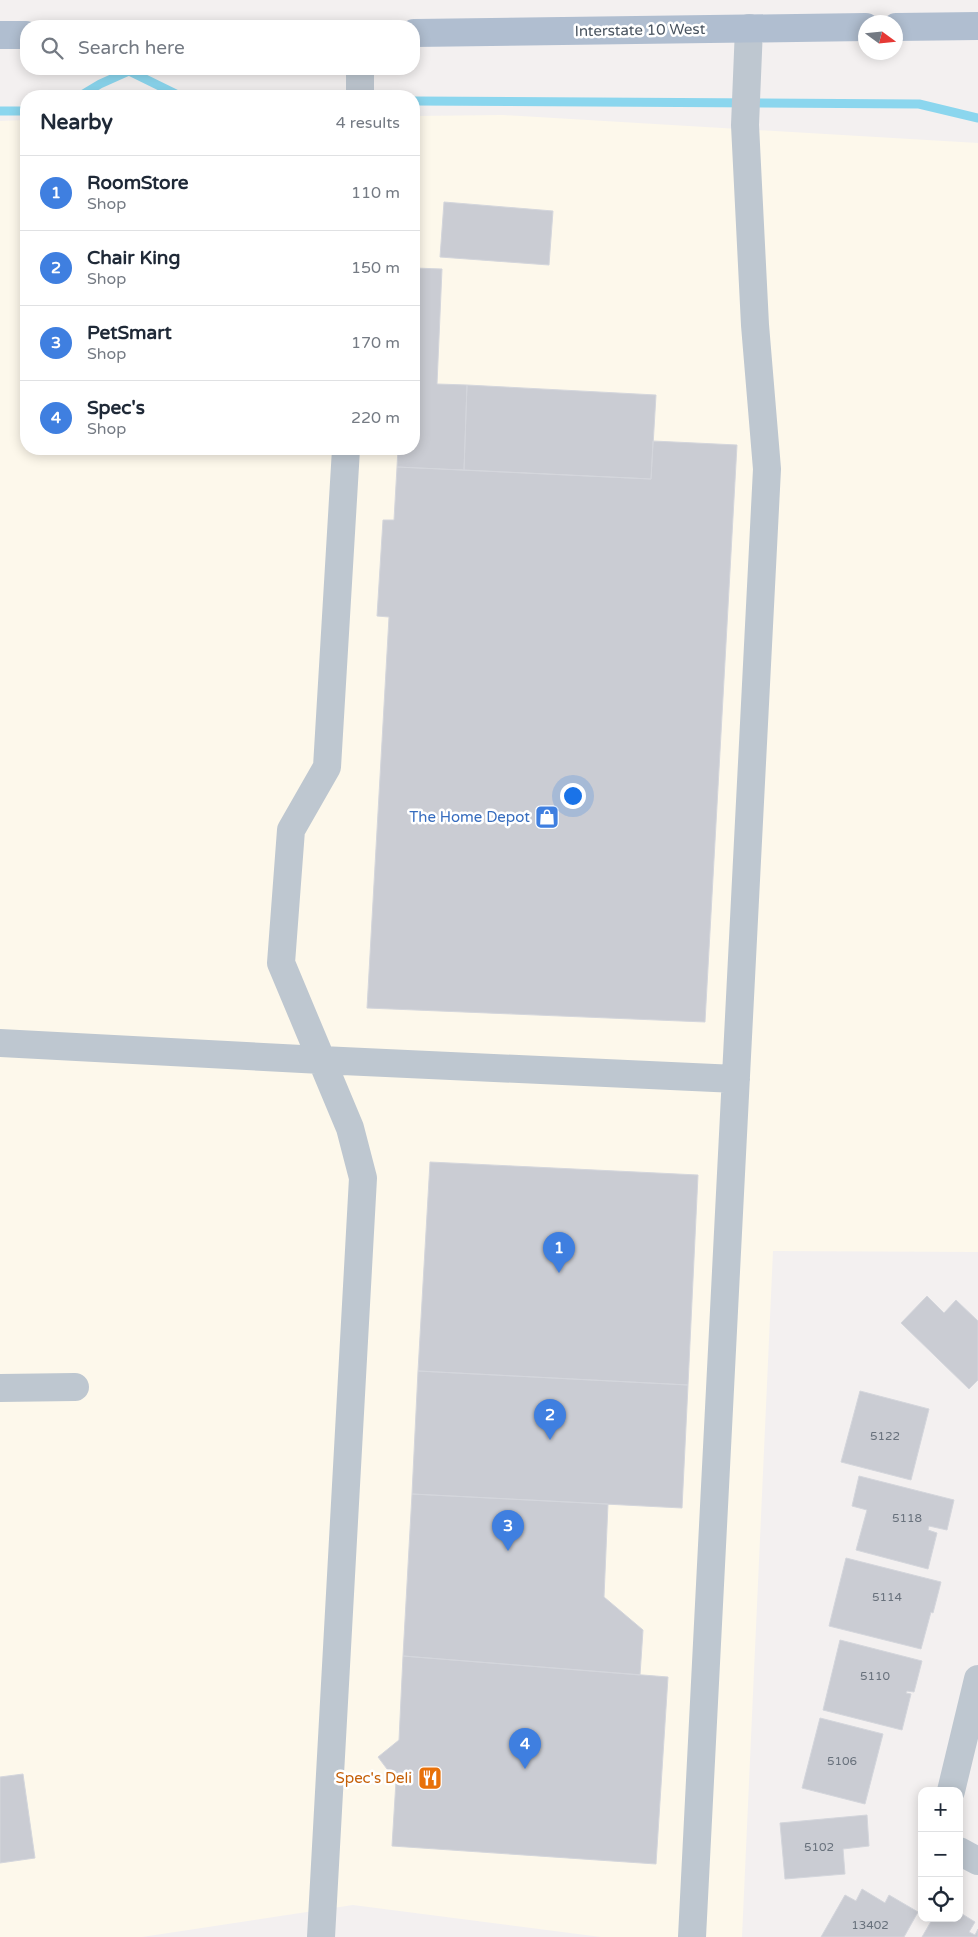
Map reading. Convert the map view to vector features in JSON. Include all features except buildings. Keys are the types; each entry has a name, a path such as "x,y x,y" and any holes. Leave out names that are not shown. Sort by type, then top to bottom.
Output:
{"main road":[{"path":"903,27 978,26"},
{"name":"Interstate 10 West","path":"420,33 858,27"},
{"path":"0,35 20,35"}],"street":[{"path":"692,1937 767,469 755,326 745,125 749,28"},
{"path":"321,1937 362,1178 350,1128 281,963 290,830 327,766 346,455"},
{"path":"0,1044 736,1079"},
{"path":"0,1388 75,1387"},
{"path":"952,1787 978,1679"},
{"path":"963,1853 978,1861"}],"shaded area":[{"path":"503,115 978,143 978,1252 773,1251 742,1937 601,1937 353,1905 142,1937 0,1937 0,121 20,120 20,455 420,455 420,116"}],"waterway":[{"path":"90,90 120,75"},
{"path":"137,75 168,90"},
{"path":"420,101 919,104 978,118"},
{"path":"0,111 20,111"}],"place":[{"name":"The Home Depot","path":"547,817"},
{"name":"RoomStore","path":"559,1273"},
{"name":"Chair King","path":"550,1440"},
{"name":"PetSmart","path":"508,1551"},
{"name":"Spec's","path":"525,1769"},
{"name":"Spec's Deli","path":"430,1778"}]}
